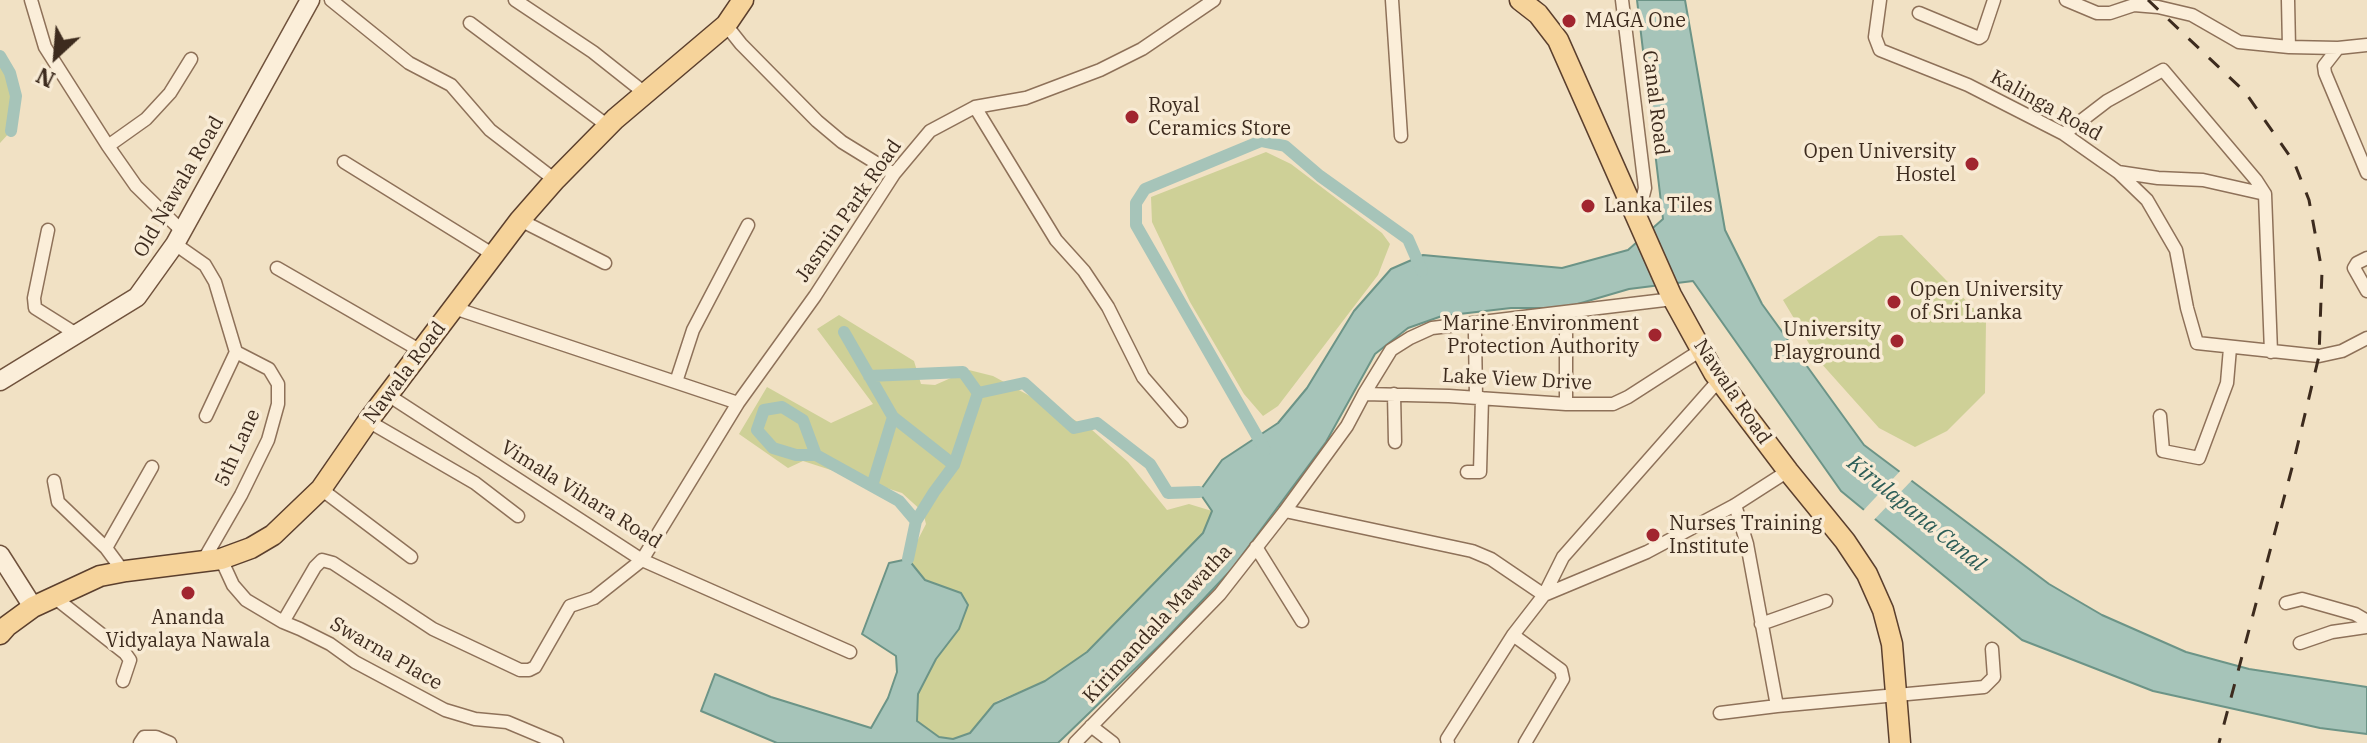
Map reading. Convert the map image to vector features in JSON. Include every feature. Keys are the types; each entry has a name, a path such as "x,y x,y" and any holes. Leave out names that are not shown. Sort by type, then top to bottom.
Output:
{"main road":[{"name":"Nawala Road","path":"0,634 33,607 100,576 212,560 251,548 273,535 321,489 368,421 520,220 555,180 608,126 726,25 743,0"},
{"name":"Nawala Road","path":"1520,0 1538,14 1558,40 1672,297 1719,380 1845,541 1867,574 1883,610 1892,644 1900,743"}],"street":[{"path":"31,0 45,47 108,146 136,186 178,238 205,265 215,282 236,352 206,416"},
{"name":"Old Nawala Road","path":"0,381 137,297 178,238 310,0"},
{"path":"331,0 409,63 451,85 490,130 555,180"},
{"path":"515,0 593,52 646,94"},
{"name":"Jasmin Park Road","path":"283,622 322,560 333,563 433,629 520,670 535,667 570,606 594,598 642,560 738,403 815,296 894,174 930,131 975,107 1026,98 1100,70 1142,49 1214,0"},
{"path":"1392,0 1401,136"},
{"name":"Canal Road","path":"1622,0 1645,188 1637,216"},
{"name":"Kalinga Road","path":"1880,0 1875,37 1880,50 1968,85 2064,134 2118,172 2147,200 2176,250 2197,343 2319,356 2342,351 2367,338"},
{"path":"1919,13 1979,38 1994,0"},
{"path":"2066,0 2097,13 2110,13 2134,5 2192,15 2239,42 2289,47 2367,45"},
{"path":"2288,0 2289,47"},
{"path":"470,23 608,126"},
{"path":"726,25 817,121 842,142 894,174"},
{"path":"2338,48 2324,66 2325,73 2367,173"},
{"path":"108,146 146,119 170,93 191,59"},
{"path":"2064,134 2107,101 2163,70 2265,194 2271,352"},
{"path":"975,107 1056,240 1084,271 1108,307 1143,377 1181,421"},
{"path":"344,162 494,255"},
{"path":"2118,172 2203,180 2265,194"},
{"path":"520,220 605,263"},
{"path":"676,382 693,330 748,225"},
{"path":"48,230 34,298 35,308 78,335"},
{"path":"2367,258 2354,268 2367,291"},
{"path":"277,268 421,351"},
{"name":"Kirimandala Mawatha","path":"1075,743 1220,594 1347,426 1391,350 1432,328 1672,297"},
{"path":"454,308 738,403"},
{"path":"1467,472 1480,472 1475,334"},
{"path":"1566,334 1566,404"},
{"path":"2160,416 2163,451 2199,458 2227,383 2230,348"},
{"name":"Lake View Drive","path":"1364,394 1613,404 1701,350"},
{"name":"5th Lane","path":"212,560 263,451 278,404 278,384 269,369 236,352"},
{"path":"1448,743 1447,739 1513,635 1544,595 1563,557 1719,380"},
{"path":"1394,394 1395,442"},
{"name":"Vimala Vihara Road","path":"388,395 642,560 850,652"},
{"path":"368,421 475,483 518,516"},
{"path":"106,548 152,467"},
{"path":"1544,595 1647,552 1735,505 1788,471"},
{"path":"54,481 58,502 106,548 123,571"},
{"path":"321,489 411,557"},
{"path":"1735,505 1747,544 1777,706"},
{"path":"1285,511 1472,551 1491,559 1544,595"},
{"path":"1256,547 1302,621"},
{"path":"0,555 33,607"},
{"name":"Swarna Place","path":"212,560 246,600 445,710 475,719 507,722 557,743"},
{"path":"54,597 125,653 130,660 123,681"},
{"path":"2286,603 2302,599 2355,614 2367,624"},
{"path":"1761,624 1826,601"},
{"path":"2300,643 2367,624"},
{"path":"1513,635 1561,670 1563,679 1525,743"},
{"path":"1720,713 1984,687 1994,677 1992,649"},
{"path":"1091,726 1113,743"},
{"path":"140,743 144,737 156,737 170,743"}],"green space":[{"path":"0,56 10,73 16,96 11,131 0,143"},
{"path":"1266,152 1291,164 1382,233 1390,244 1378,275 1278,406 1263,416 1244,394 1190,302 1152,222 1151,197"},
{"name":"University Playground","path":"1902,235 1986,321 1985,393 1947,431 1915,447 1879,428 1820,362 1783,300 1879,236"},
{"path":"839,315 914,361 921,384 935,385 969,370 993,376 1091,429 1128,462 1167,510 1189,504 1212,511 1203,533 1087,652 1045,681 997,701 970,733 953,739 939,737 917,721 918,694 936,659 959,629 961,593 925,580 908,559 926,524 923,512 902,493 803,461 788,468 739,434 767,387 831,423 873,404 817,329"}],"water":[{"name":"Kirulapana Canal","path":"1637,0 1685,0 1725,230 1762,304 1864,445 2049,584 2102,615 2186,652 2249,669 2367,687 2367,734 2320,728 2153,691 2022,640 1841,491 1693,281 1629,289 1564,308 1511,308 1442,316 1408,328 1375,354 1326,442 1231,570 1165,640 1058,743 777,743 701,711 715,674 771,697 871,728 888,698 897,672 896,656 862,634 889,563 908,559 925,580 961,593 968,605 959,629 936,659 918,694 917,721 939,737 953,739 970,733 994,704 1045,681 1087,652 1203,533 1212,511 1199,492 1222,460 1278,423 1307,388 1354,311 1391,269 1423,255 1562,268 1628,250 1663,219"}],"pier":[{"path":"1902,469 1914,478 1872,522 1861,513"}],"waterway":[{"path":"0,56 10,73 16,96 11,131"},
{"path":"1265,450 1136,225 1136,203 1145,189 1261,141 1285,146 1320,176 1408,239 1422,271"},
{"path":"844,332 893,417 954,465"},
{"path":"869,376 963,372 978,393"},
{"path":"916,521 954,465 978,393 1024,383 1074,428 1097,423 1150,464 1168,493 1199,492"},
{"path":"816,455 803,420 782,407 764,410 757,430 773,448 796,455 816,455 899,501 916,521 908,559"},
{"path":"872,486 893,417"}],"railway":[{"path":"2148,0 2245,92 2294,162 2309,200 2322,271 2319,356 2219,743"}],"place":[{"name":"MAGA One","path":"1569,21"},
{"name":"Royal Ceramics Store","path":"1132,117"},
{"name":"Open University Hostel","path":"1972,164"},
{"name":"Lanka Tiles","path":"1588,206"},
{"name":"Open University of Sri Lanka","path":"1894,302"},
{"name":"Marine Environment Protection Authority","path":"1655,335"},
{"name":"University Playground","path":"1897,341"},
{"name":"Nurses Training Institute","path":"1653,535"},
{"name":"Ananda Vidyalaya Nawala","path":"188,593"}]}
